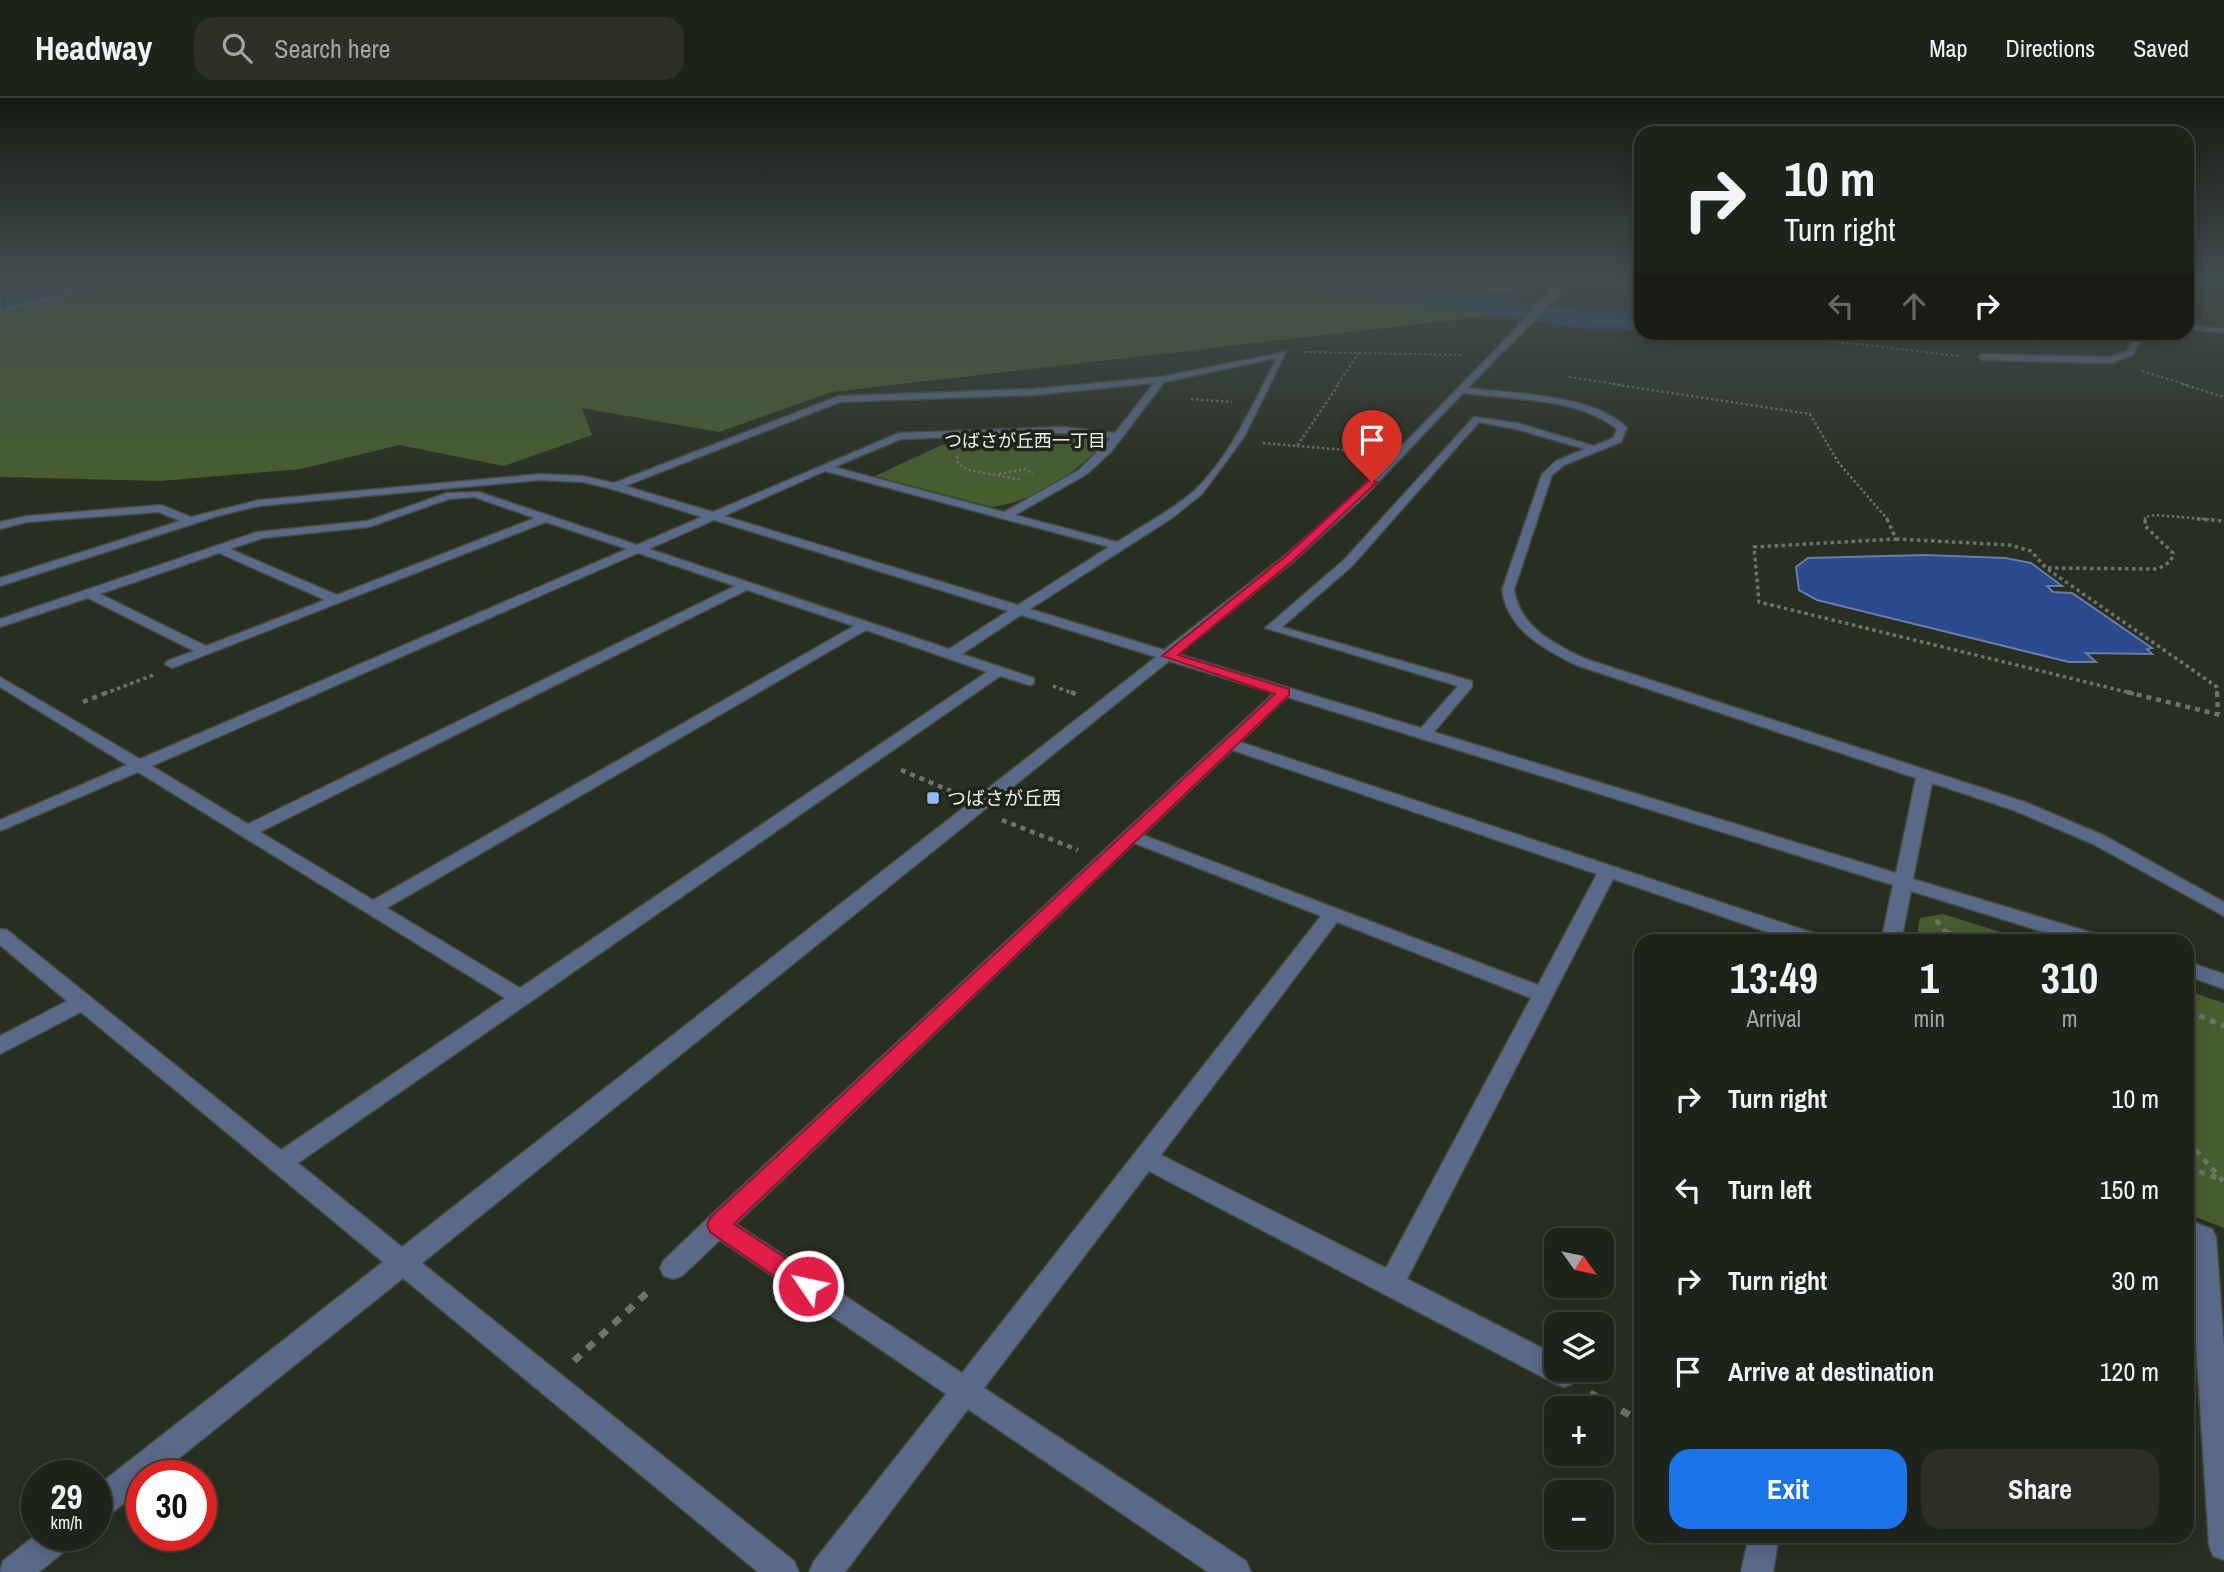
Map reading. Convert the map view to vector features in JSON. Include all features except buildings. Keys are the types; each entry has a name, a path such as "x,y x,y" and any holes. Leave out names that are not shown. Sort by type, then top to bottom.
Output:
{"street":[{"path":"112,1493 1291,557 1359,496 1502,348"},
{"path":"1982,357 2108,360 2130,353 2133,348"},
{"path":"615,486 839,399 1034,392 1160,380 1283,354"},
{"path":"950,655 1180,507 1206,485 1237,441 1283,354"},
{"path":"1005,516 1083,472 1118,436 1160,380"},
{"path":"1461,390 1573,407 1617,421 1622,428 1622,435 1560,463 1547,474 1508,590 1511,609 1526,628 1550,646 1604,671 2019,806 2099,841 2224,910"},
{"path":"1424,735 1467,684 1272,628 1348,563 1477,419 1517,426 1594,449"},
{"path":"0,826 899,436 1063,430 1118,436"},
{"path":"824,468 1119,546"},
{"path":"0,582 190,521 259,503 354,492 540,477 583,478 2073,934"},
{"path":"0,623 261,535 369,524 447,496 475,494 1029,681"},
{"path":"0,526 27,519 161,508 190,521"},
{"path":"172,664 546,518"},
{"path":"219,549 337,600"},
{"path":"246,832 745,586"},
{"path":"89,593 205,651"},
{"path":"373,908 864,625"},
{"path":"280,1163 998,671"},
{"path":"0,681 521,998"},
{"path":"673,1268 1284,692"},
{"path":"1229,744 1794,934"},
{"path":"1893,934 1925,776"},
{"path":"1131,836 1543,995"},
{"path":"1391,1284 1608,871"},
{"path":"825,1572 1333,914"},
{"path":"0,934 783,1572"},
{"path":"2194,971 2224,982"},
{"path":"0,1046 82,1002"},
{"path":"1144,1157 1544,1364"},
{"path":"718,1225 1235,1572"},
{"path":"2194,1233 2203,1237 2224,1545"},
{"path":"1757,1572 1763,1543"},
{"path":"13,1572 40,1551"}],"path":[{"path":"1873,348 1982,357"},
{"path":"1283,354 1288,351 1499,351"},
{"path":"1297,446 1359,353"},
{"path":"2108,360 2224,397"},
{"path":"1565,377 1810,414 1838,462 1889,521 1896,540"},
{"path":"1149,395 1256,404"},
{"path":"994,475 1031,471 1033,475 1024,480 994,475 968,470 958,464 957,456 999,448 1006,443 1010,432"},
{"path":"1237,441 1399,455"},
{"path":"1024,480 1024,489"},
{"path":"2046,568 2158,569 2171,561 2173,553 2144,526 2144,517 2155,515 2224,522"},
{"path":"2218,714 2217,687 2046,568 2031,551 2010,545 1896,540 1754,547 1759,602 2224,716"},
{"path":"53,714 166,670 172,664"},
{"path":"1029,681 1043,683 1108,705"},
{"path":"871,758 1105,861"},
{"path":"1946,932 1952,934"},
{"path":"2194,1014 2224,1026"},
{"path":"2194,1148 2224,1181"},
{"path":"2194,1170 2224,1181"},
{"path":"551,1384 673,1268"},
{"path":"1575,1382 1600,1401 1634,1418"}],"green space":[{"path":"0,348 1214,348 832,392 719,432 582,408 592,435 504,466 399,445 301,469 160,481 0,477"},
{"path":"1056,434 1096,437 1103,442 1081,465 1053,485 1022,500 1006,504 992,507 875,476 942,445 999,442 999,436"},
{"path":"1943,914 2007,934 1917,934 1920,918"},
{"path":"2194,993 2224,1003 2224,1228 2194,1216"}],"water":[{"path":"1925,555 2005,558 2031,563 2062,586 2047,586 2053,592 2072,593 2152,648 2147,649 2152,654 2086,653 2096,662 2069,662 1817,600 1799,590 1796,567 1808,558"}],"place":[{"name":"つばさが丘西","path":"933,798"}],"district":[{"name":"つばさが丘西一丁目","path":"1025,440"}],"route":[{"path":"808,1286 718,1225 1284,692 1169,656 1291,557 1372,482"}]}
